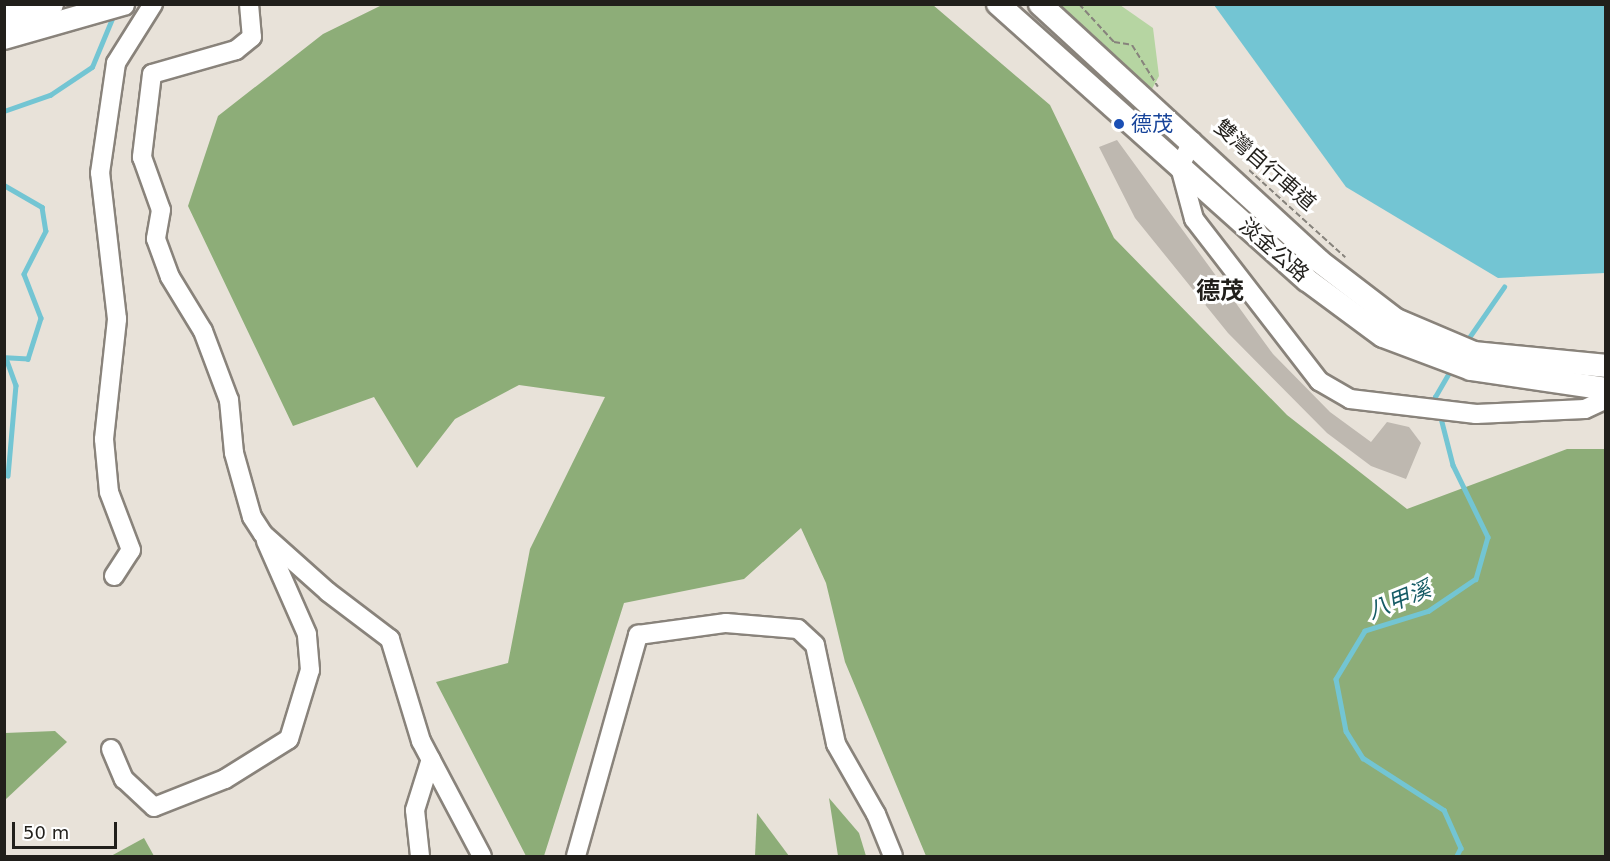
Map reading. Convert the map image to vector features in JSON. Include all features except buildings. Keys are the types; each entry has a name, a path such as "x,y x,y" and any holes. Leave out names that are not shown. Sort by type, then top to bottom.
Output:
{"main road":[{"path":"4,17 52,4"},
{"path":"4,38 123,4"},
{"name":"淡金公路","path":"998,4 1307,280 1383,336 1473,361 1605,389"},
{"name":"淡金公路","path":"1040,4 1192,141 1319,261 1396,320 1448,354"},
{"name":"淡金公路","path":"1473,361 1605,366"}],"street":[{"path":"114,576 131,550 109,492 104,439 117,319 100,173 116,63 153,4"},
{"path":"111,748 124,778 154,807 225,779 289,739 309,680 307,634 263,534 244,498 229,400 203,331 170,277 156,239 161,210 142,157 152,74 236,50 252,37 249,4"},
{"path":"1192,141 1180,167 1194,219 1319,381 1350,399 1446,412 1585,409 1605,399"},
{"path":"263,534 390,639 431,759 482,856"},
{"path":"576,856 638,634 726,623 798,629 815,645 836,744 876,814 893,856"},
{"path":"420,856 415,810 431,759"}],"path":[{"path":"1079,4 1114,42 1132,45 1150,67 1160,95 1143,80"},
{"name":"雙灣自行車道","path":"1244,166 1349,260"}],"green space":[{"path":"382,5 933,5 1050,105 1114,238 1287,415 1407,509 1567,449 1605,449 1605,856 926,856 845,662 826,583 801,528 744,579 624,603 544,856 526,856 436,682 508,663 530,549 605,397 519,385 455,419 417,468 374,397 293,426 188,206 218,116 323,34"},
{"path":"1056,5 1120,5 1153,28 1159,76 1152,89"},
{"path":"55,731 67,742 5,800 5,733"},
{"path":"829,798 859,833 866,856 838,856"},
{"path":"757,813 789,856 755,856"},
{"path":"144,838 154,856 111,856"}],"water":[{"path":"1214,5 1605,5 1605,273 1498,278 1346,187"}],"waterway":[{"path":"4,111 50,95 92,67 114,14"},
{"path":"4,185 42,207 46,231 24,274 41,318 28,359 6,358 16,385 8,476"},
{"name":"八甲溪","path":"1466,342 1504,287"},
{"name":"八甲溪","path":"1437,406 1435,397 1452,368"},
{"name":"八甲溪","path":"1440,414 1453,465 1488,537 1476,579 1429,611 1365,631 1336,679 1346,731 1363,758 1444,810 1461,848 1457,856"}],"place":[{"name":"德茂","path":"1119,124"}],"district":[{"name":"德茂","path":"1220,292"}]}
